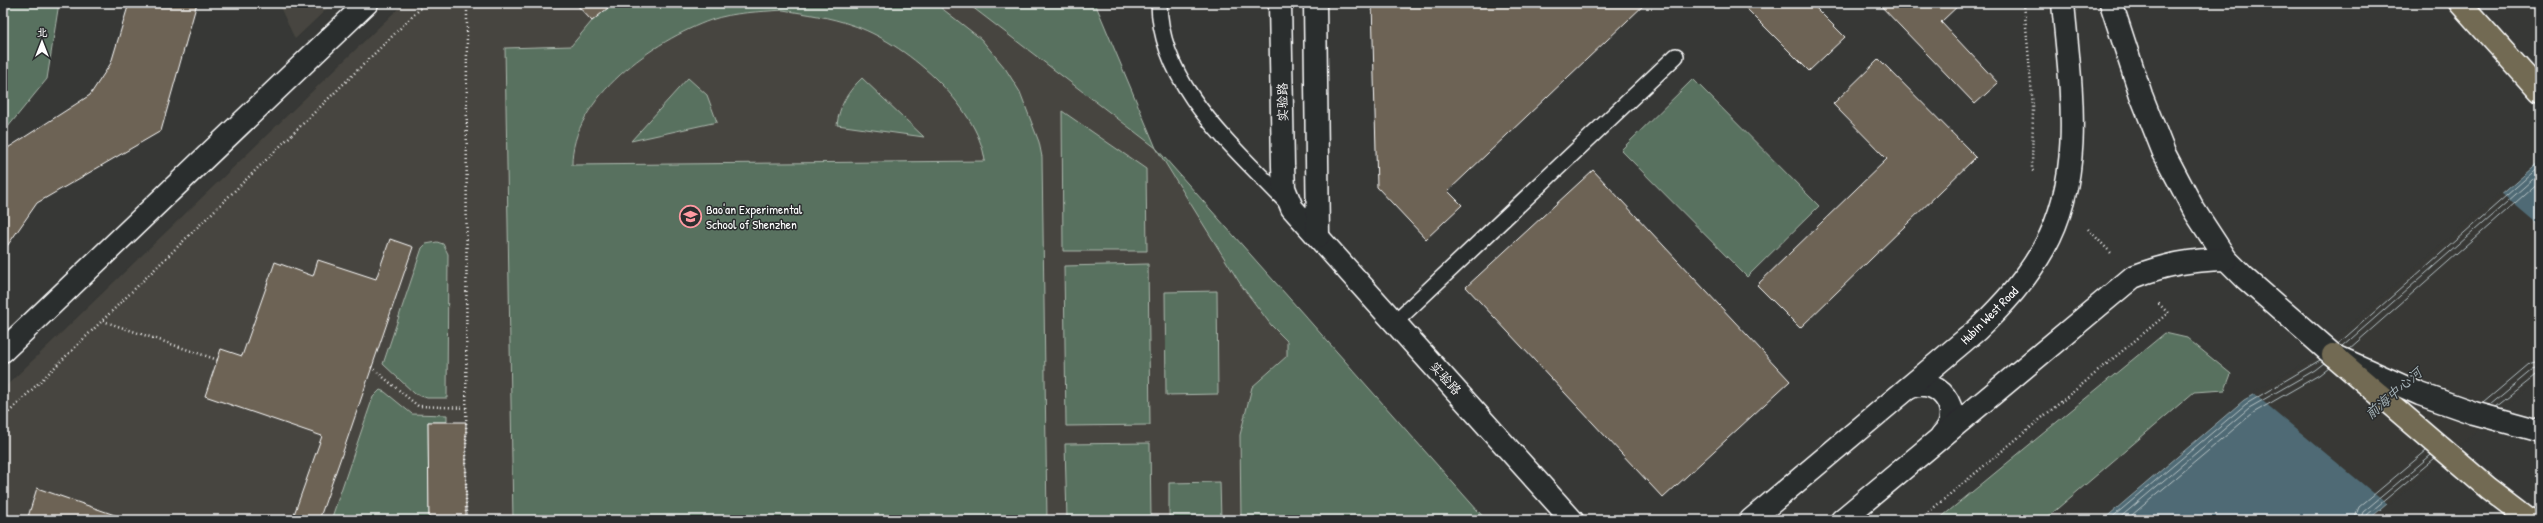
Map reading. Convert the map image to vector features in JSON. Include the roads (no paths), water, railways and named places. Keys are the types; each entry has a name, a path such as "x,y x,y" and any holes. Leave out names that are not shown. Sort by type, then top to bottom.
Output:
{"highway":[{"path":"2460,3 2540,92"},
{"path":"2333,354 2488,488 2530,520"}],"main road":[{"path":"3,351 366,3"},
{"name":"实验路","path":"1280,3 1284,188 1292,208 1572,520"},
{"path":"1315,3 1318,236"},
{"name":"Hubin West Road","path":"1752,520 1977,330 2007,301 2045,247 2061,201 2068,171 2072,129 2064,3"},
{"path":"2112,3 2141,95 2164,153 2194,210 2226,259 2245,278 2333,354 2427,396 2474,413 2540,431"},
{"path":"1842,520 1941,436 2134,277 2164,265 2194,260 2226,259"},
{"path":"1907,389 1913,385 1924,384 1939,390 1946,397 1951,407 1951,422 1941,436"}],"lane":[{"path":"1159,3 1166,42 1176,70 1190,97 1292,208"},
{"path":"1395,322 1676,56"}],"water":[{"name":"前海中心河","path":"2540,161 2540,375 2368,520 2103,520 2244,400 2311,362"}],"place":[{"name":"Bao'an Experimental School of Shenzhen","path":"690,216"}]}
